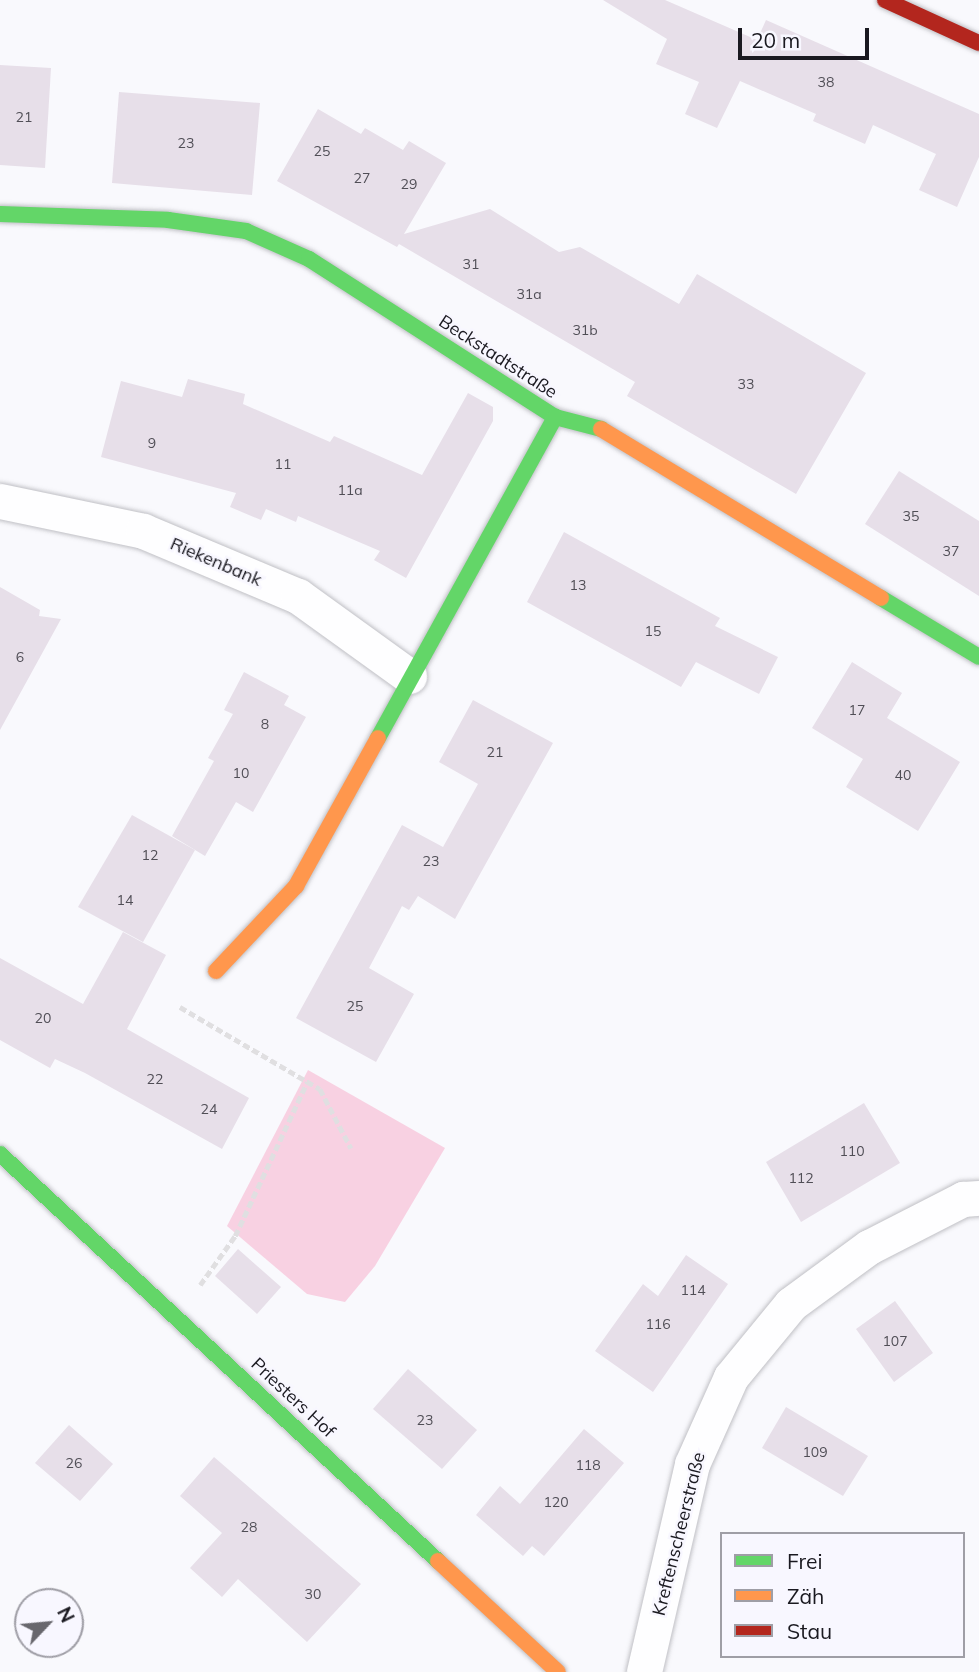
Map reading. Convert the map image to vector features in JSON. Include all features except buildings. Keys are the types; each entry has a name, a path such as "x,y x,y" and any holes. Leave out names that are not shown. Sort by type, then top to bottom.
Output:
{"street":[{"path":"885,0 979,43"},
{"name":"Beckstadtstraße","path":"0,214 168,220 246,231 309,259 555,416 604,430 979,657"},
{"path":"216,971 296,886 409,676 555,416"},
{"name":"Riekenbank","path":"0,501 143,531 298,596 409,676"},
{"name":"Priesters Hof","path":"0,1154 558,1672"},
{"name":"Kreftenscheerstraße","path":"644,1672 692,1464 732,1377 791,1304 869,1247 963,1199 979,1198"}],"path":[{"path":"180,1007 320,1089 351,1148"},
{"path":"199,1286 235,1236 307,1082"}],"shaded area":[{"path":"308,1070 445,1148 375,1266 345,1302 307,1294 227,1226"}],"traffic: fast":[{"path":"0,214 168,220 246,231 309,259 555,417 601,429"},
{"path":"378,738 555,417"},
{"path":"881,598 979,657"},
{"path":"0,1154 438,1561"}],"traffic: slow":[{"path":"601,429 881,598"},
{"path":"216,971 296,886 378,738"},
{"path":"438,1561 558,1672"}],"traffic: jam":[{"path":"885,0 979,43"}]}
